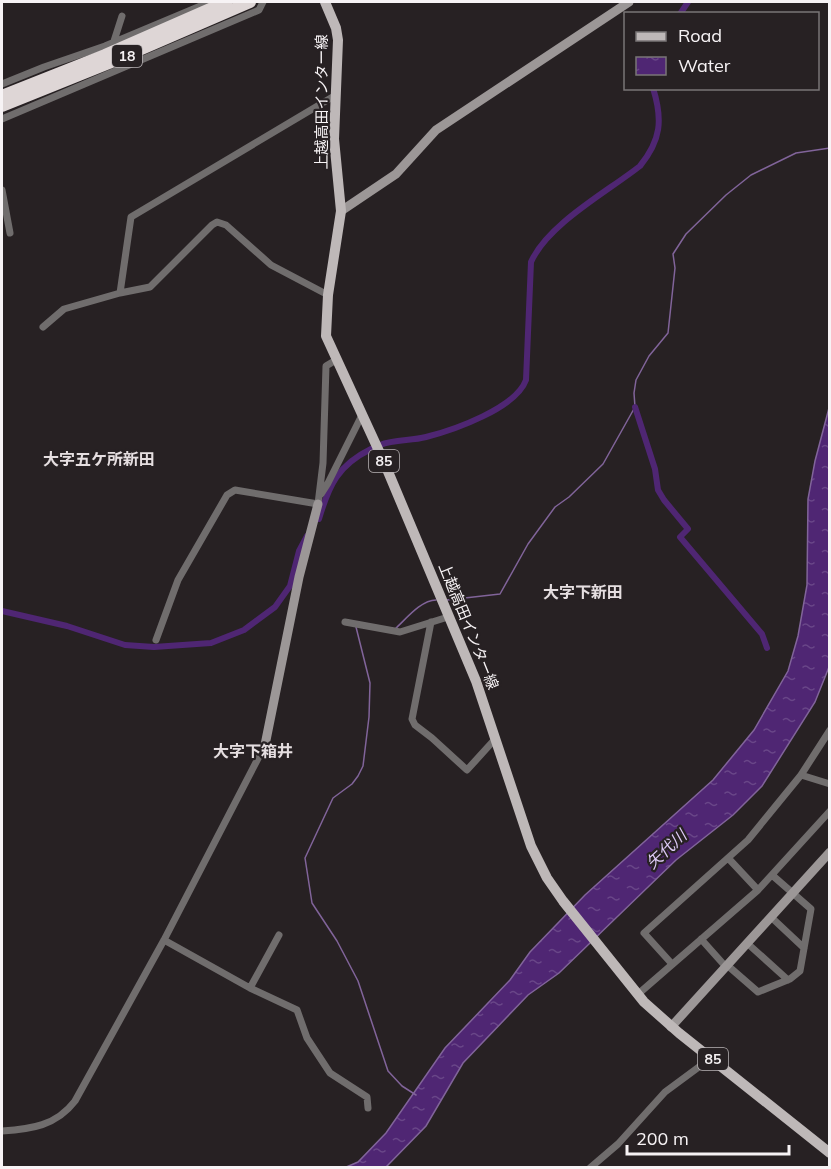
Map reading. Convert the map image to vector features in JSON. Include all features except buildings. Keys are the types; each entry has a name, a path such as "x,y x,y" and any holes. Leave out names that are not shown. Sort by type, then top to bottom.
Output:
{"highway":[{"name":"18","path":"2,106 110,63 250,2"},
{"name":"18","path":"2,96 105,55 222,3"}],"main road":[{"name":"上越高田インター線","path":"325,2 338,34 334,156 341,211 328,295 326,336 421,546 476,681 531,846 547,878 563,901 637,995 671,1026 830,1153"}],"street":[{"path":"2,84 44,67 106,47 114,41 210,2 222,3"},
{"path":"2,119 259,10 263,2"},
{"path":"341,211 396,174 436,130 629,2"},
{"path":"114,41 122,16"},
{"path":"120,293 131,217 336,95"},
{"path":"2,190 10,233"},
{"path":"43,327 64,309 150,287 217,222 226,225 271,265 328,295"},
{"path":"2,1131 45,1125 70,1109 87,1083 164,940 265,745 299,577 319,500 323,463 326,366 336,360"},
{"path":"319,500 363,415"},
{"path":"156,640 178,580 227,495 235,490 319,500"},
{"path":"345,622 400,632 448,617"},
{"path":"430,622 412,719 415,725 467,771 496,738"},
{"path":"672,964 644,933 729,859 761,827 801,776 830,730"},
{"path":"801,776 830,784"},
{"path":"637,995 758,890 830,811"},
{"path":"671,1026 830,852"},
{"path":"729,859 758,890"},
{"path":"701,939 727,966 758,992 788,980 800,971 811,909 772,875"},
{"path":"771,918 804,948"},
{"path":"250,988 279,934"},
{"path":"164,940 250,988 297,1010 307,1038 330,1073 367,1097 368,1108"},
{"path":"747,943 788,980"},
{"path":"590,1167 618,1144 665,1092 711,1058"}],"water":[{"name":"矢代川","path":"829,408 829,667 815,702 762,786 733,815 676,860 559,973 528,995 463,1063 426,1126 386,1167 344,1168 358,1162 386,1133 445,1048 510,980 530,952 585,895 713,780 754,730 788,671 798,636 807,585 808,499"}],"waterway":[{"path":"681,12 688,2"},
{"path":"380,445 426,437 452,429 497,408 520,390 526,380 531,262 539,248 564,222 640,166 652,147 658,129 658,110 654,90"},
{"path":"447,600 500,594 528,544 555,507 569,497 603,464 635,407 636,380 649,356 668,333 675,268 673,254 686,234 726,195 751,175 796,153 830,148"},
{"path":"635,407 655,469 658,490 688,529 680,537 762,634 767,648"},
{"path":"319,519 336,477 350,462 371,449"},
{"path":"2,611 67,626 125,645 154,647 211,643 244,630 275,607 290,586 299,551 307,536"},
{"path":"395,629 419,607 436,600"},
{"path":"356,627 370,683 369,717 363,766 352,784 333,798 305,858 312,903 337,941 358,981 388,1071 402,1086 416,1095"}],"district":[{"name":"大字五ケ所新田","path":"99,459"},
{"name":"大字下新田","path":"583,592"},
{"name":"大字下箱井","path":"253,751"}]}
